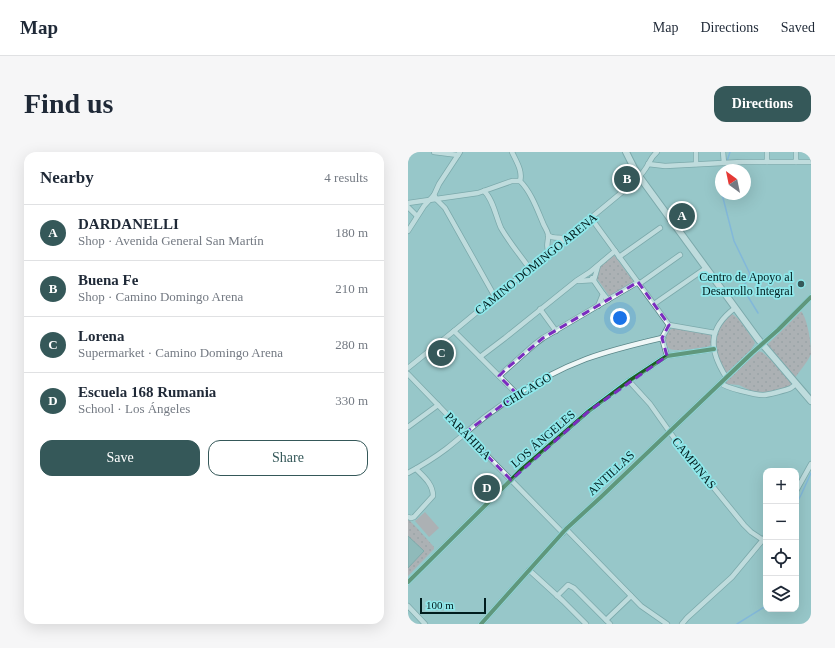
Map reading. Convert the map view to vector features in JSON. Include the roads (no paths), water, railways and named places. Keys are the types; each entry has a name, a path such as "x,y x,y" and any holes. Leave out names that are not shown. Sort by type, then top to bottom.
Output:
{"main road":[{"path":"626,152 639,176 735,308 762,344 811,401"}],"street":[{"path":"434,152 459,154 439,184 436,197"},
{"path":"512,152 521,172 520,181"},
{"name":"CAMINO DOMINGO ARENA","path":"408,368 631,185 656,152"},
{"path":"696,152 696,164"},
{"path":"723,152 724,163"},
{"path":"767,152 767,162"},
{"path":"796,152 796,162"},
{"path":"648,164 666,166 724,163 811,162"},
{"path":"408,231 424,206 436,197 478,193 512,181 520,181 533,201 548,235 547,250 549,253"},
{"path":"484,191 489,198 501,227 530,269"},
{"path":"436,197 445,208 495,297"},
{"path":"408,203 429,201"},
{"path":"408,207 417,216"},
{"path":"591,218 669,325 715,333"},
{"path":"619,257 660,228"},
{"path":"548,235 557,239 564,237 567,239"},
{"path":"480,357 512,333 540,309 598,266 615,251"},
{"path":"499,376 535,344 638,283 680,255"},
{"path":"594,280 598,266"},
{"path":"654,304 706,268"},
{"path":"589,273 602,294 608,300"},
{"path":"576,282 594,280"},
{"path":"598,306 602,294"},
{"name":"ANTILLAS","path":"481,624 564,531 720,382 778,330 811,297"},
{"path":"726,377 718,364 714,349 715,333 724,316 735,308"},
{"path":"540,309 556,331"},
{"path":"667,356 662,338 669,325"},
{"path":"454,331 517,394"},
{"name":"CHICAGO","path":"408,474 446,449 485,417 517,394 557,372 586,359 662,338"},
{"name":"LOS ÁNGELES","path":"408,582 522,469 589,412 630,381 667,356 714,349"},
{"name":"PARAHIBA","path":"408,374 511,480 641,606 667,624"},
{"name":"CAMPINAS","path":"630,381 650,404 669,432 744,525 751,532 763,538"},
{"path":"720,382 724,386 743,392 763,395 787,390 796,384"},
{"path":"408,427 438,405"},
{"path":"799,486 811,464"},
{"path":"410,517 414,517 433,496 429,482 416,469"},
{"path":"682,624 732,577 763,539"},
{"path":"529,570 586,624"},
{"path":"557,596 566,586 571,586 608,622 631,596"},
{"path":"408,606 425,624"}],"waterway":[{"path":"727,161 730,152"},
{"path":"724,200 734,241 750,274 745,284 747,295 758,313"},
{"path":"799,499 811,473"},
{"path":"737,624 763,608"}],"place":[{"name":"Buena Fe","path":"627,179"},
{"name":"DARDANELLI","path":"682,216"},
{"name":"Centro de Apoyo al Desarrollo Integral","path":"801,284"},
{"name":"Lorena","path":"441,353"},
{"name":"Escuela 168 Rumania","path":"487,488"}]}
